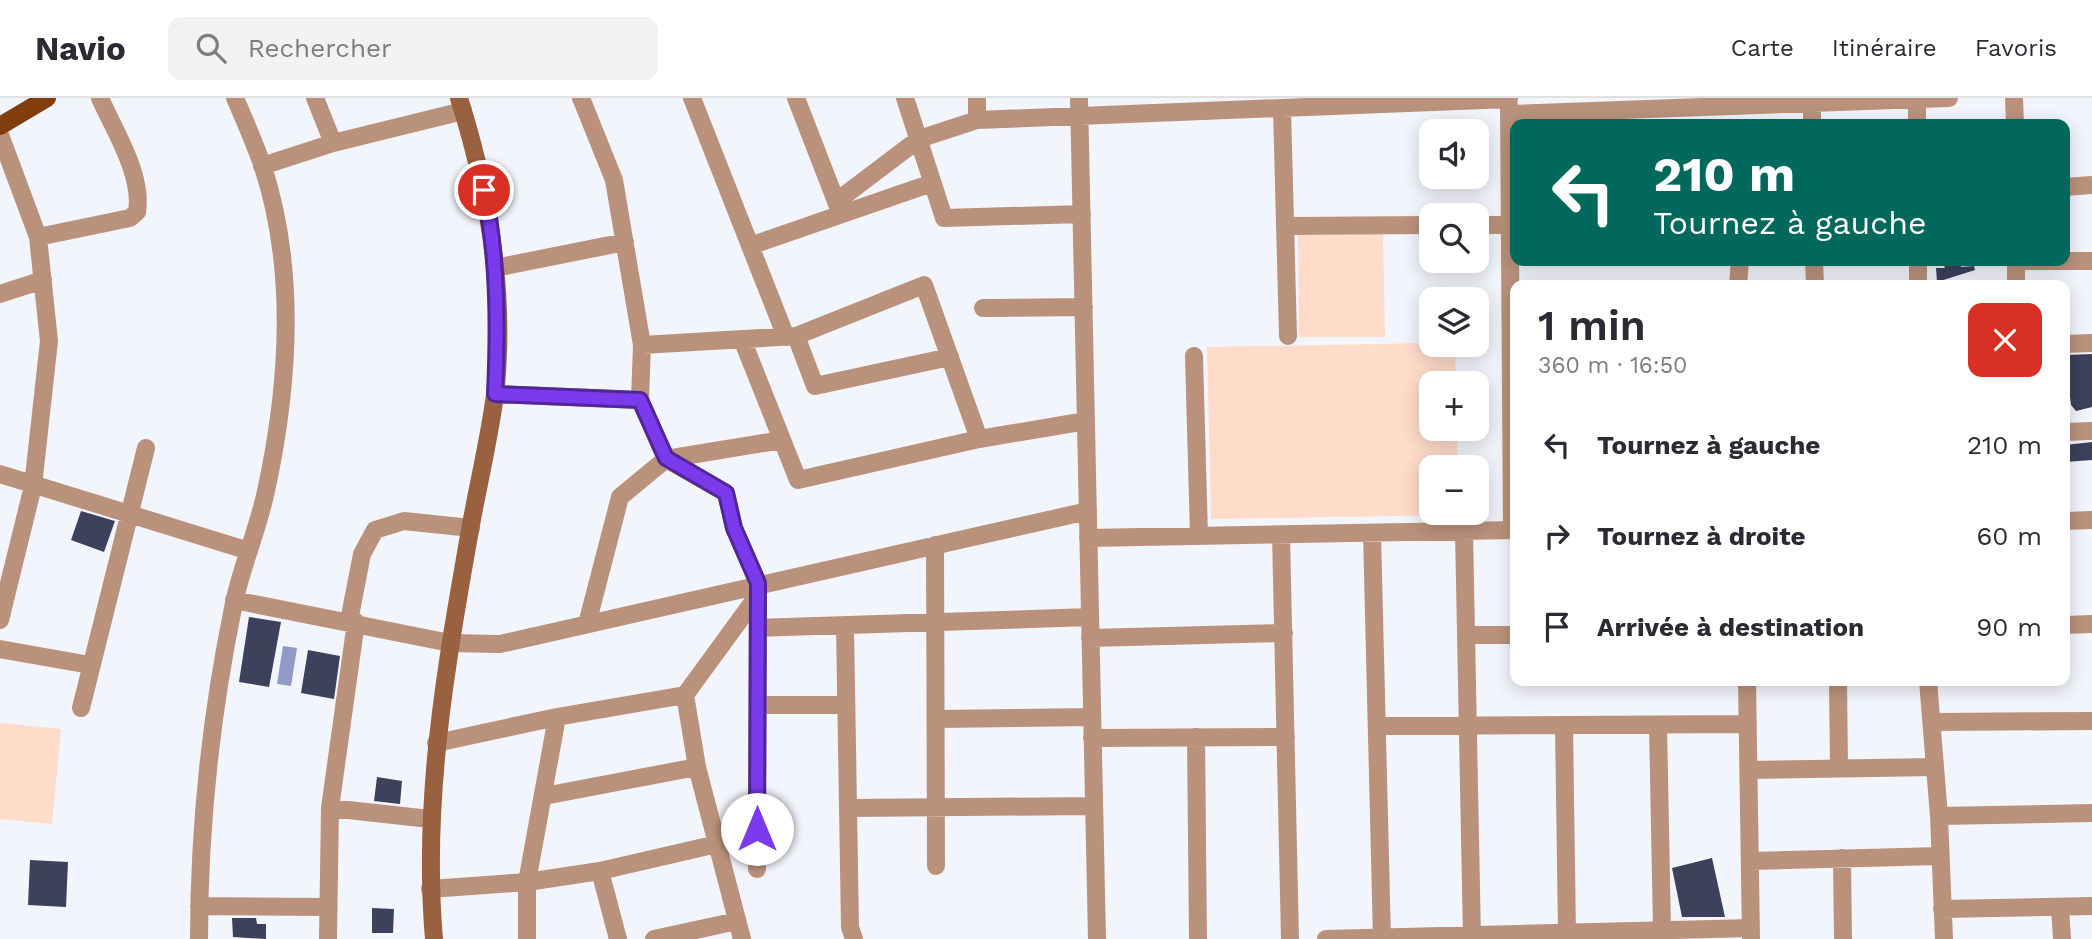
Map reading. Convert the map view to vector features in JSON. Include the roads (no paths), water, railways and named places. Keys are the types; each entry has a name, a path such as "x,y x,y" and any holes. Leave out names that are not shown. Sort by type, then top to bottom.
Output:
{"main road":[{"path":"0,126 25,104 47,98"}],"street":[{"path":"38,237 130,218 137,212 138,202 132,170 100,98"},
{"path":"199,939 199,869 211,728 234,600 266,492 286,364 286,294 282,257 262,166 236,98"},
{"path":"315,98 333,143"},
{"path":"581,98 614,180 642,345 640,400 666,458 726,493 734,528 758,589 757,869"},
{"path":"692,98 750,246 815,386 950,357"},
{"path":"796,98 839,207"},
{"path":"905,98 944,218 1082,214"},
{"path":"977,98 977,120"},
{"path":"1079,98 1097,939"},
{"path":"839,207 919,139 977,120 1080,117 1239,104 1282,108 1320,102 1412,100 1509,104 1776,101 1812,103 1949,98"},
{"path":"2014,98 2015,119"},
{"path":"1917,99 1917,119"},
{"path":"1812,103 1812,119"},
{"path":"262,166 461,104 492,231 495,268 495,394 450,643 436,743 430,819 430,889 434,939"},
{"path":"1509,104 1510,130"},
{"path":"1282,108 1288,336"},
{"path":"0,135 38,237 49,341 33,486 0,620"},
{"path":"750,246 839,207 932,183"},
{"path":"2070,187 2092,185"},
{"path":"1285,226 1419,225"},
{"path":"1489,225 1510,225"},
{"path":"495,268 625,242"},
{"path":"2070,261 2092,261"},
{"path":"0,294 43,280"},
{"path":"642,345 791,337 923,285 979,439"},
{"path":"983,308 1084,307"},
{"path":"742,339 797,480 979,439 1086,421"},
{"path":"2070,344 2092,343"},
{"path":"1194,356 1199,536"},
{"path":"495,394 640,400"},
{"path":"2070,432 2092,431"},
{"path":"587,624 620,497 666,458 782,440"},
{"path":"81,708 146,448"},
{"path":"0,474 248,551"},
{"path":"234,600 450,643 500,644 758,589 935,545 1088,511"},
{"path":"2070,520 2092,520"},
{"path":"328,939 326,907 330,808 362,554 375,530 404,521 471,528"},
{"path":"1088,538 1510,530"},
{"path":"1464,531 1472,937"},
{"path":"1372,533 1382,938"},
{"path":"1281,535 1290,939"},
{"path":"935,545 938,807 936,866"},
{"path":"742,939 697,767 685,695 758,589"},
{"path":"758,628 1090,617"},
{"path":"2070,625 2092,624"},
{"path":"845,626 850,927 854,939"},
{"path":"1090,638 1283,633"},
{"path":"1466,635 1510,635"},
{"path":"0,649 90,665"},
{"path":"1326,939 1662,930 1751,934 1747,686"},
{"path":"1839,686 1839,768"},
{"path":"1928,686 1939,816 1944,939"},
{"path":"436,743 557,717 685,695"},
{"path":"758,705 846,705"},
{"path":"527,939 527,882 557,717"},
{"path":"937,719 1092,717"},
{"path":"1931,722 2092,721"},
{"path":"1377,726 1748,724"},
{"path":"1564,725 1567,933"},
{"path":"1658,725 1662,930"},
{"path":"1196,737 1198,939"},
{"path":"1093,738 1286,737"},
{"path":"544,796 697,767"},
{"path":"1749,770 1935,767"},
{"path":"849,808 1094,806"},
{"path":"330,808 430,819"},
{"path":"1939,816 2092,813"},
{"path":"430,889 527,882 600,871 717,844"},
{"path":"1750,861 1940,856"},
{"path":"1842,858 1843,939"},
{"path":"600,871 618,939"},
{"path":"199,906 326,907"},
{"path":"1942,909 2092,906"},
{"path":"2060,907 2062,939"},
{"path":"654,939 737,921"}],"water":[{"path":"283,646 297,648 291,686 277,684"}]}
